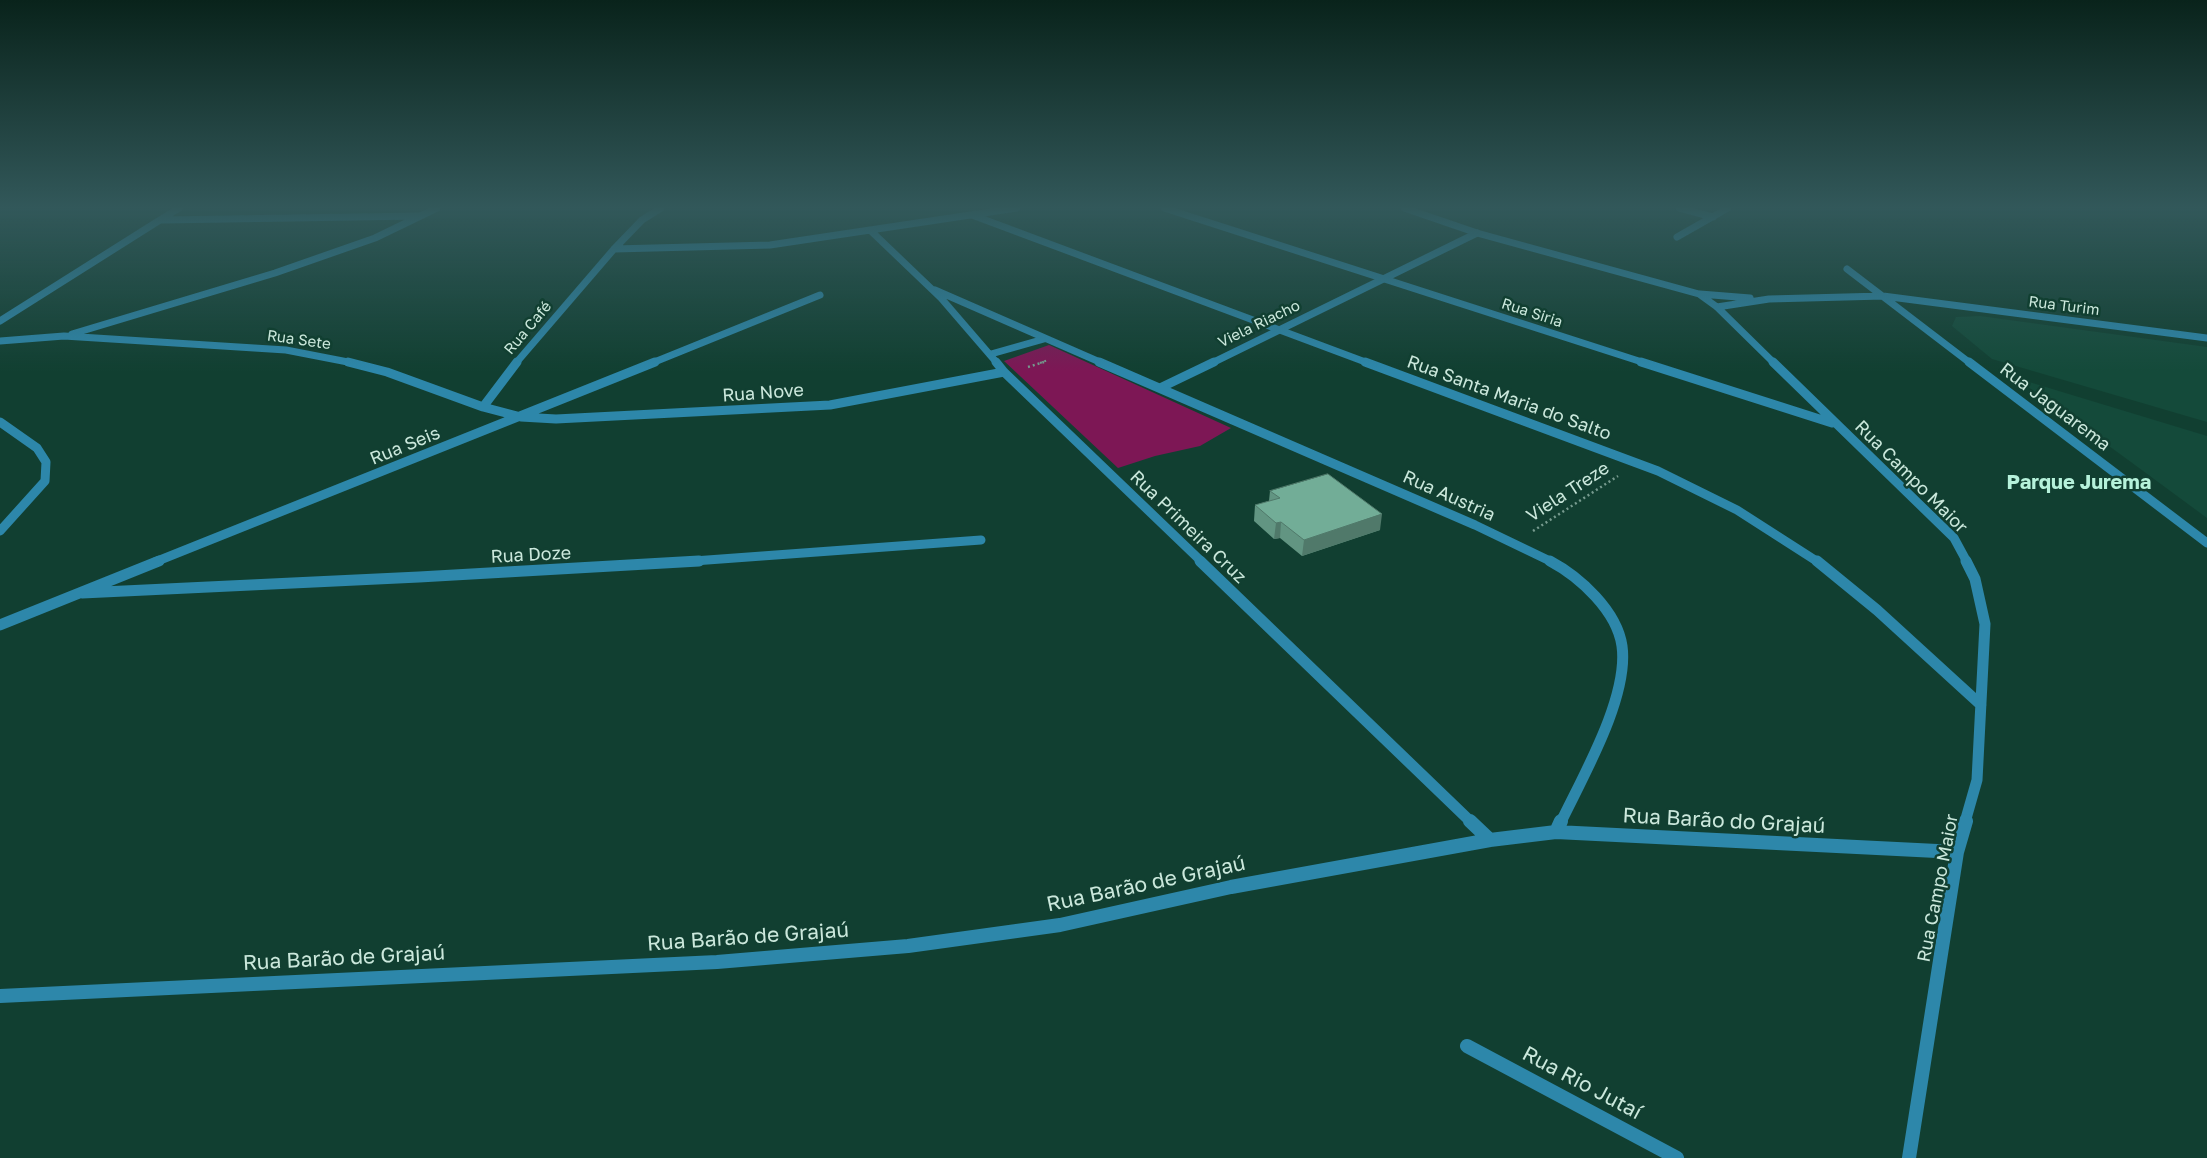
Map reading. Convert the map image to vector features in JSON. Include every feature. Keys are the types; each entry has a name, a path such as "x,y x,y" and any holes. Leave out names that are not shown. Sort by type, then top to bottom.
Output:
{"street":[{"path":"0,321 95,262"},
{"path":"0,341 64,336 304,262"},
{"name":"Rua Café","path":"483,407 518,360 603,262"},
{"name":"Rua Primeira Cruz","path":"905,262 935,290 991,354 1004,372 1490,840"},
{"name":"Rua Santa Maria do Salto","path":"1096,262 1637,463 1737,510 1809,555 1877,610 1981,705"},
{"name":"Rua Siria","path":"1328,262 1835,424"},
{"name":"Viela Riacho","path":"1162,387 1419,262"},
{"name":"Rua Campo Maior","path":"1583,262 1699,294 1717,307 1954,538 1975,579 1985,624 1977,780 1957,852 1909,1158"},
{"name":"Rua Jaguarema","path":"1847,269 2207,543"},
{"name":"Rua Austria","path":"935,290 1044,339 1162,387 1514,544 1577,579 1599,603 1614,626 1622,646 1622,676 1606,724 1556,832"},
{"name":"Rua Turim","path":"1699,294 1768,299 1883,296 2207,338"},
{"name":"Rua Seis","path":"0,625 521,417 820,295"},
{"name":"Rua Turim","path":"1717,307 1768,299"},
{"name":"Rua Sete","path":"64,336 286,350 321,356 387,372 483,407 521,417"},
{"path":"991,354 1044,339"},
{"name":"Rua Nove","path":"521,417 556,419 644,416 830,405 1004,372"},
{"path":"0,422 37,448 46,462 45,481 0,531"},
{"name":"Rua Doze","path":"82,593 686,563 982,540"},
{"name":"Rua Barão do Grajaú","path":"1490,840 1556,832 1957,852"},
{"name":"Rua Barão de Grajaú","path":"0,996 717,962 908,946 1060,925 1230,887 1490,840"},
{"name":"Rua Rio Jutaí","path":"1467,1046 1677,1158"}],"path":[{"name":"Viela Treze","path":"1514,544 1637,463"}],"shaded area":[{"path":"1980,316 2207,347 2207,422 1992,359 1952,326 1956,317"},
{"path":"1049,345 1231,428 1200,446 1155,456 1118,468 1004,361"},
{"path":"2016,378 2207,436 2207,518 2135,465"}],"building":[{"path":"1328,474 1382,514 1304,540 1281,522 1276,523 1255,505 1280,498 1270,491"}],"district":[{"name":"Parque Jurema","path":"2079,483"}]}
